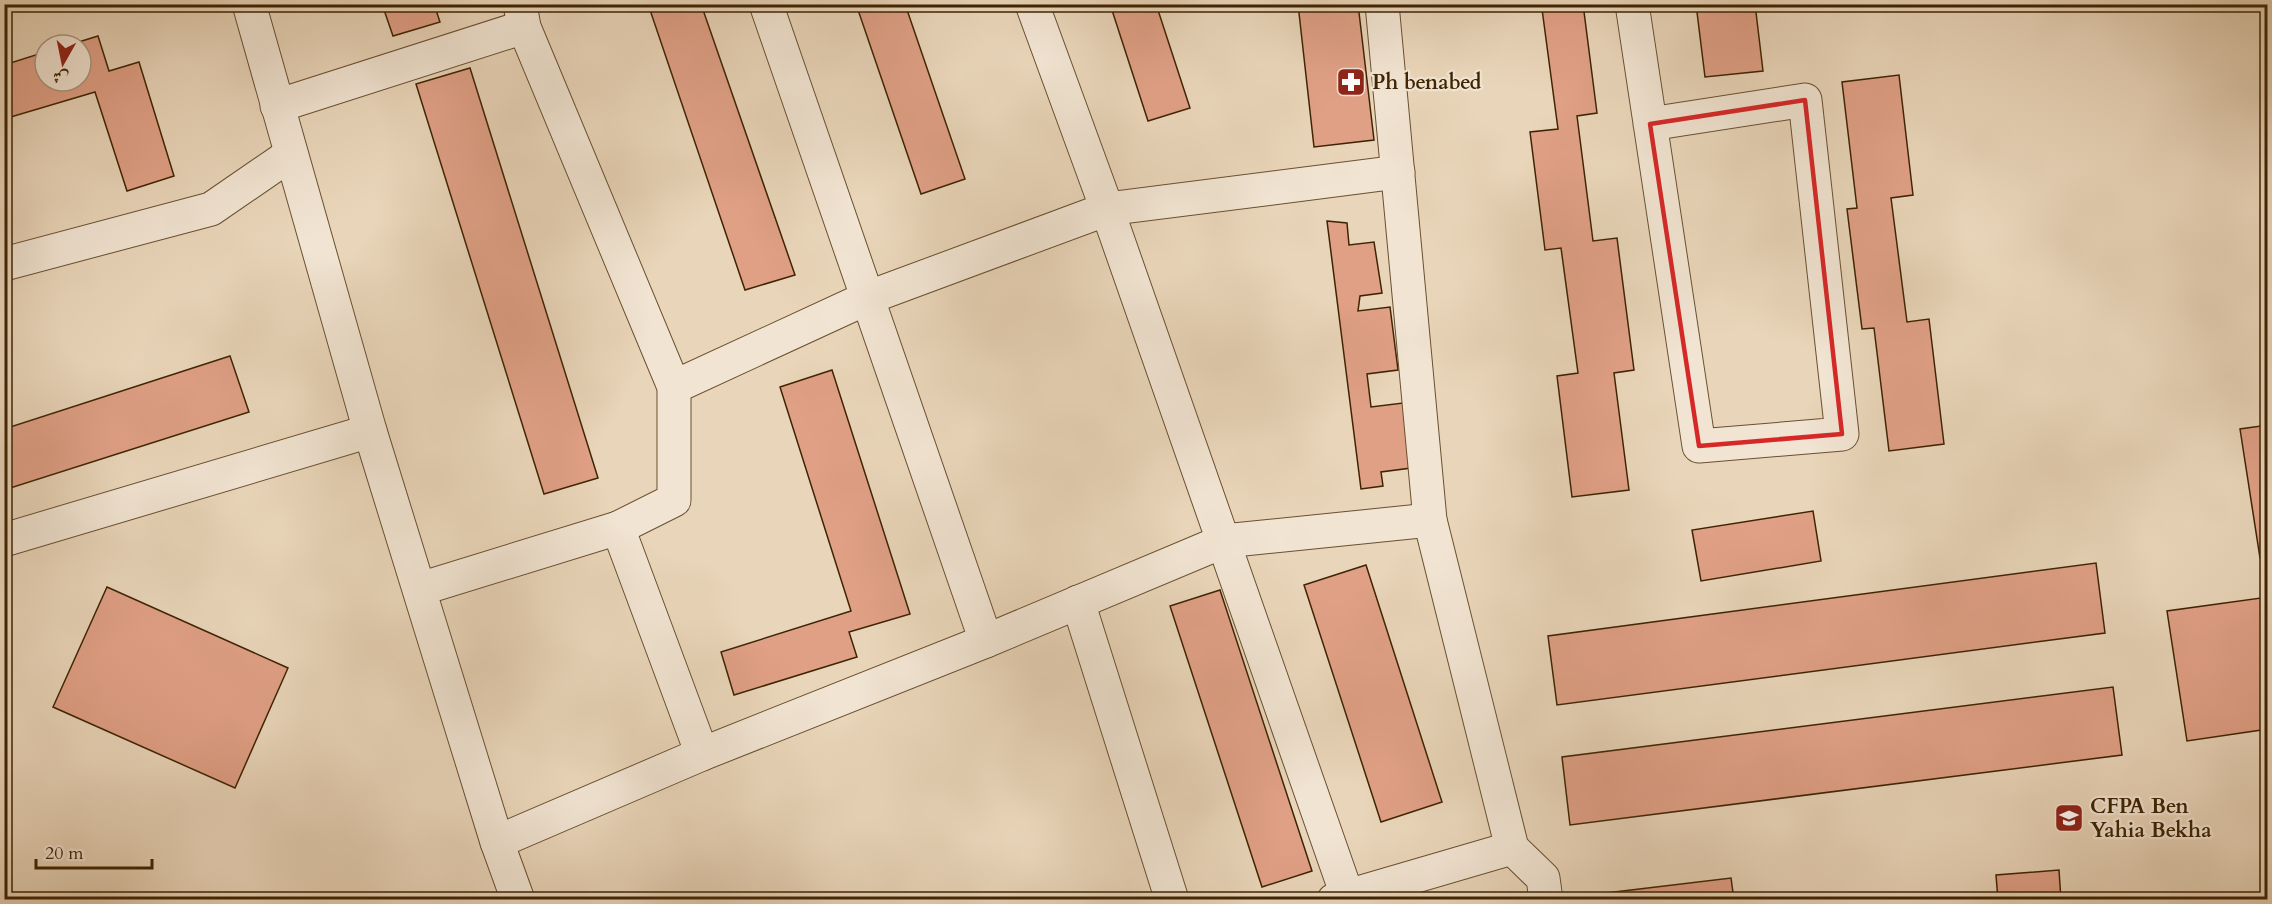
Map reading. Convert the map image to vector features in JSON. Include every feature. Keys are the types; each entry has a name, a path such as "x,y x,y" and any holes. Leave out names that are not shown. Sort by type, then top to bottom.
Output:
{"street":[{"path":"249,4 370,431 497,842 518,900"},
{"path":"766,4 986,641"},
{"path":"1032,4 1224,541 1340,897 1512,848"},
{"path":"1382,4 1430,520 1512,848 1543,878 1546,900"},
{"path":"1632,4 1650,124 1699,446 1842,434 1805,100 1650,124"},
{"path":"278,106 522,16 674,387 674,500 618,528 420,589"},
{"path":"4,264 211,209 291,154"},
{"path":"674,387 867,298 1107,209 1398,172"},
{"path":"4,540 370,431"},
{"path":"497,842 702,754 986,641 1224,541 1430,520"},
{"path":"618,528 702,754"},
{"path":"1078,602 1172,900"}],"highlighted area":[{"path":"1805,100 1842,434 1699,446 1650,124"}],"building":[{"path":"382,4 434,4 440,22 393,36"},
{"path":"648,4 701,4 795,275 745,290"},
{"path":"856,4 905,4 965,179 921,194"},
{"path":"1110,4 1156,4 1190,108 1148,121"},
{"path":"1298,4 1358,4 1374,140 1314,147"},
{"path":"1583,4 1597,113 1577,116 1593,241 1617,238 1634,370 1614,373 1629,490 1572,497 1557,376 1578,373 1561,248 1545,250 1530,132 1558,129 1542,9"},
{"path":"1696,4 1755,4 1763,71 1705,77"},
{"path":"98,36 109,71 139,62 174,176 127,191 95,92 93,93 93,38"},
{"path":"33,56 33,93 92,93 4,119 4,65"},
{"path":"470,68 598,478 544,494 416,84"},
{"path":"1899,75 1913,195 1891,198 1907,322 1929,319 1944,444 1889,451 1874,328 1862,329 1847,209 1857,208 1842,82"},
{"path":"1327,221 1347,223 1349,245 1374,242 1382,293 1360,296 1358,311 1390,307 1398,370 1367,374 1371,407 1403,403 1411,468 1381,472 1383,486 1361,489"},
{"path":"230,356 249,412 4,490 4,429"},
{"path":"832,370 910,614 849,632 857,657 734,695 721,652 851,611 780,387"},
{"path":"2268,425 2268,557 2260,558 2240,429"},
{"path":"1813,511 1821,561 1701,581 1692,530"},
{"path":"2096,563 2105,633 1557,705 1548,636"},
{"path":"1366,565 1442,802 1381,822 1304,585"},
{"path":"107,587 288,668 235,788 53,707"},
{"path":"1220,590 1312,871 1262,887 1170,606"},
{"path":"2268,597 2268,729 2187,741 2167,611"},
{"path":"2113,687 2122,755 1570,825 1562,757"},
{"path":"2059,870 2061,900 1998,900 1996,875"},
{"path":"1731,878 1734,900 1599,900 1598,894"}],"place":[{"name":"Ph benabed","path":"1351,82"},
{"name":"CFPA Ben Yahia Bekha","path":"2069,818"}]}
